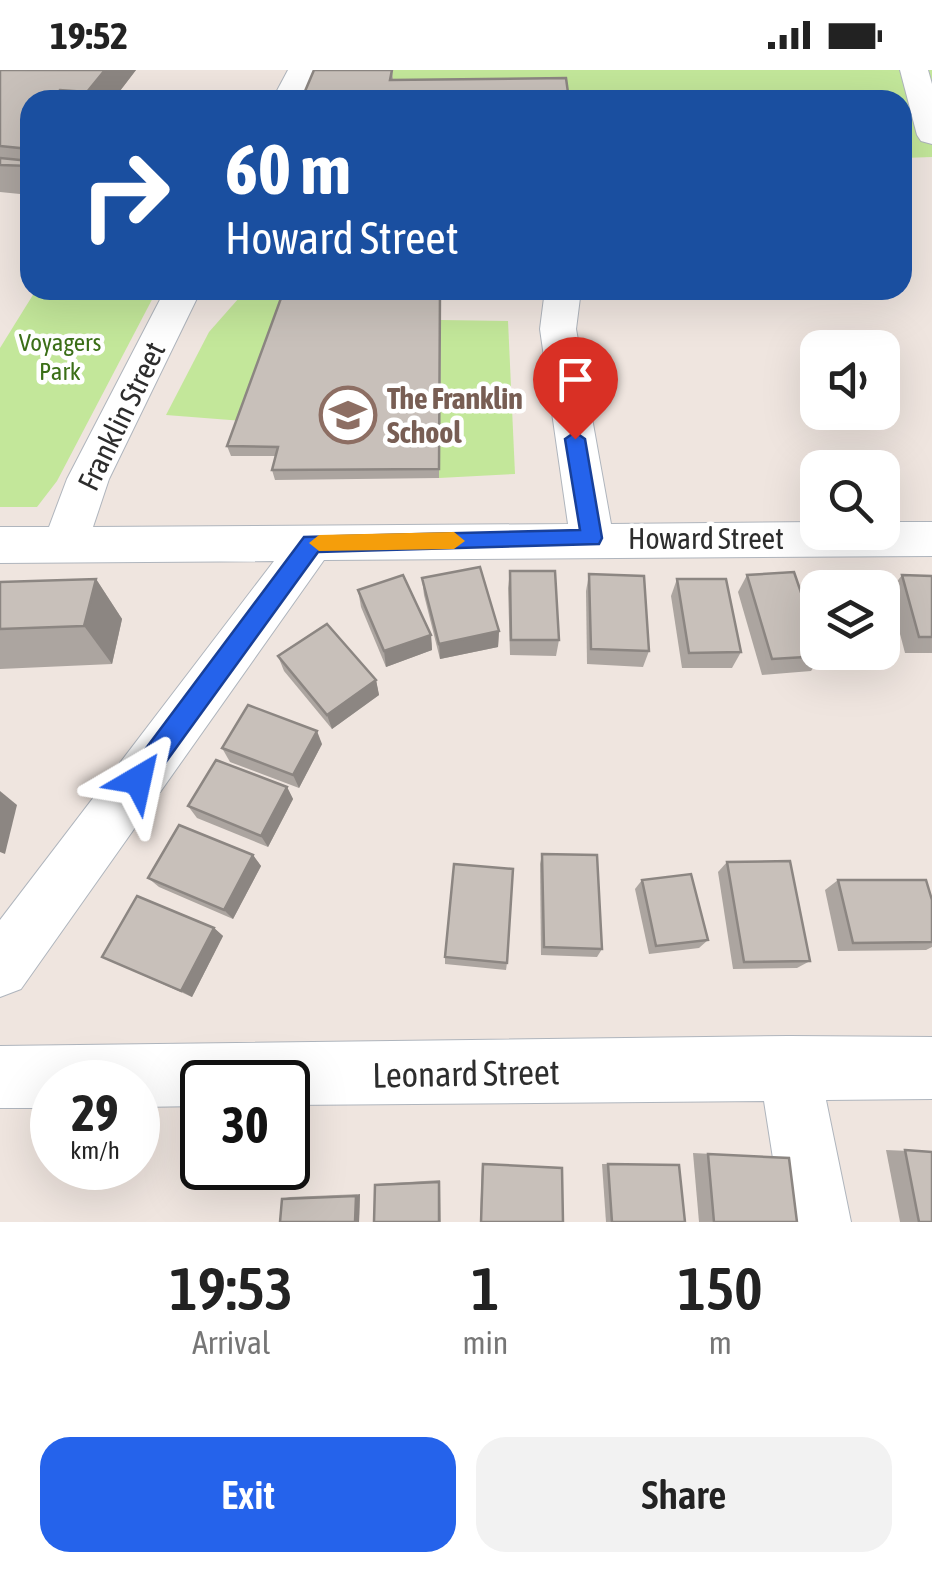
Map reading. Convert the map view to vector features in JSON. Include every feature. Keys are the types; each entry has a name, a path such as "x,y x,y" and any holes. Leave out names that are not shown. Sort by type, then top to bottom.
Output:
{"street":[{"path":"914,70 932,135"},
{"name":"Franklin Street","path":"65,544 88,480 178,300"},
{"path":"562,300 558,329 592,538"},
{"name":"Howard Street","path":"0,545 592,538 932,539"},
{"path":"0,968 312,543"},
{"path":"789,1067 817,1222"},
{"name":"Leonard Street","path":"0,1077 932,1068"}],"green space":[{"path":"302,70 932,70 932,157 912,158 912,90 292,90"},
{"name":"Voyagers Park","path":"30,300 152,300 57,481 37,507 0,507 0,348"},
{"path":"237,300 286,300 243,421 166,415 209,332"},
{"path":"441,320 508,321 515,474 439,478"}],"building":[{"path":"0,70 105,70 89,90 20,90 20,148 0,146"},
{"path":"314,70 392,70 390,80 566,78 568,90 306,90"},
{"path":"0,158 20,160 20,166 0,165"},
{"path":"280,300 440,300 439,469 272,470 278,447 227,446"},
{"path":"480,567 499,631 439,644 422,578"},
{"path":"510,571 555,571 559,640 511,640"},
{"path":"794,572 800,590 800,657 772,659 747,575"},
{"path":"589,574 644,576 649,651 591,649"},
{"path":"403,575 431,635 384,651 358,590"},
{"path":"902,575 932,576 932,637 919,637"},
{"path":"96,579 84,626 0,629 0,582"},
{"path":"677,579 726,579 741,652 689,653"},
{"path":"327,624 376,680 327,715 278,656"},
{"path":"248,705 317,731 293,775 222,748"},
{"path":"216,760 287,787 261,836 188,806"},
{"path":"179,825 253,855 224,910 148,878"},
{"path":"542,854 597,855 602,949 544,947"},
{"path":"790,861 810,961 744,962 727,862"},
{"path":"454,864 513,869 507,963 445,957"},
{"path":"691,874 708,940 656,946 642,880"},
{"path":"838,880 926,880 932,900 932,942 853,943"},
{"path":"137,896 214,928 181,991 102,957"},
{"path":"905,1150 932,1152 932,1222 919,1222"},
{"path":"708,1154 789,1158 797,1222 714,1222"},
{"path":"483,1164 562,1168 563,1222 481,1222"},
{"path":"608,1164 679,1165 685,1222 612,1222"},
{"path":"439,1182 439,1222 374,1222 375,1185"},
{"path":"356,1196 355,1222 280,1222 282,1199"}],"slow traffic":[{"path":"319,543 454,541"}],"place":[{"name":"The Franklin School","path":"348,415"}],"route":[{"path":"138,780 312,543 592,538 575,439"}]}
